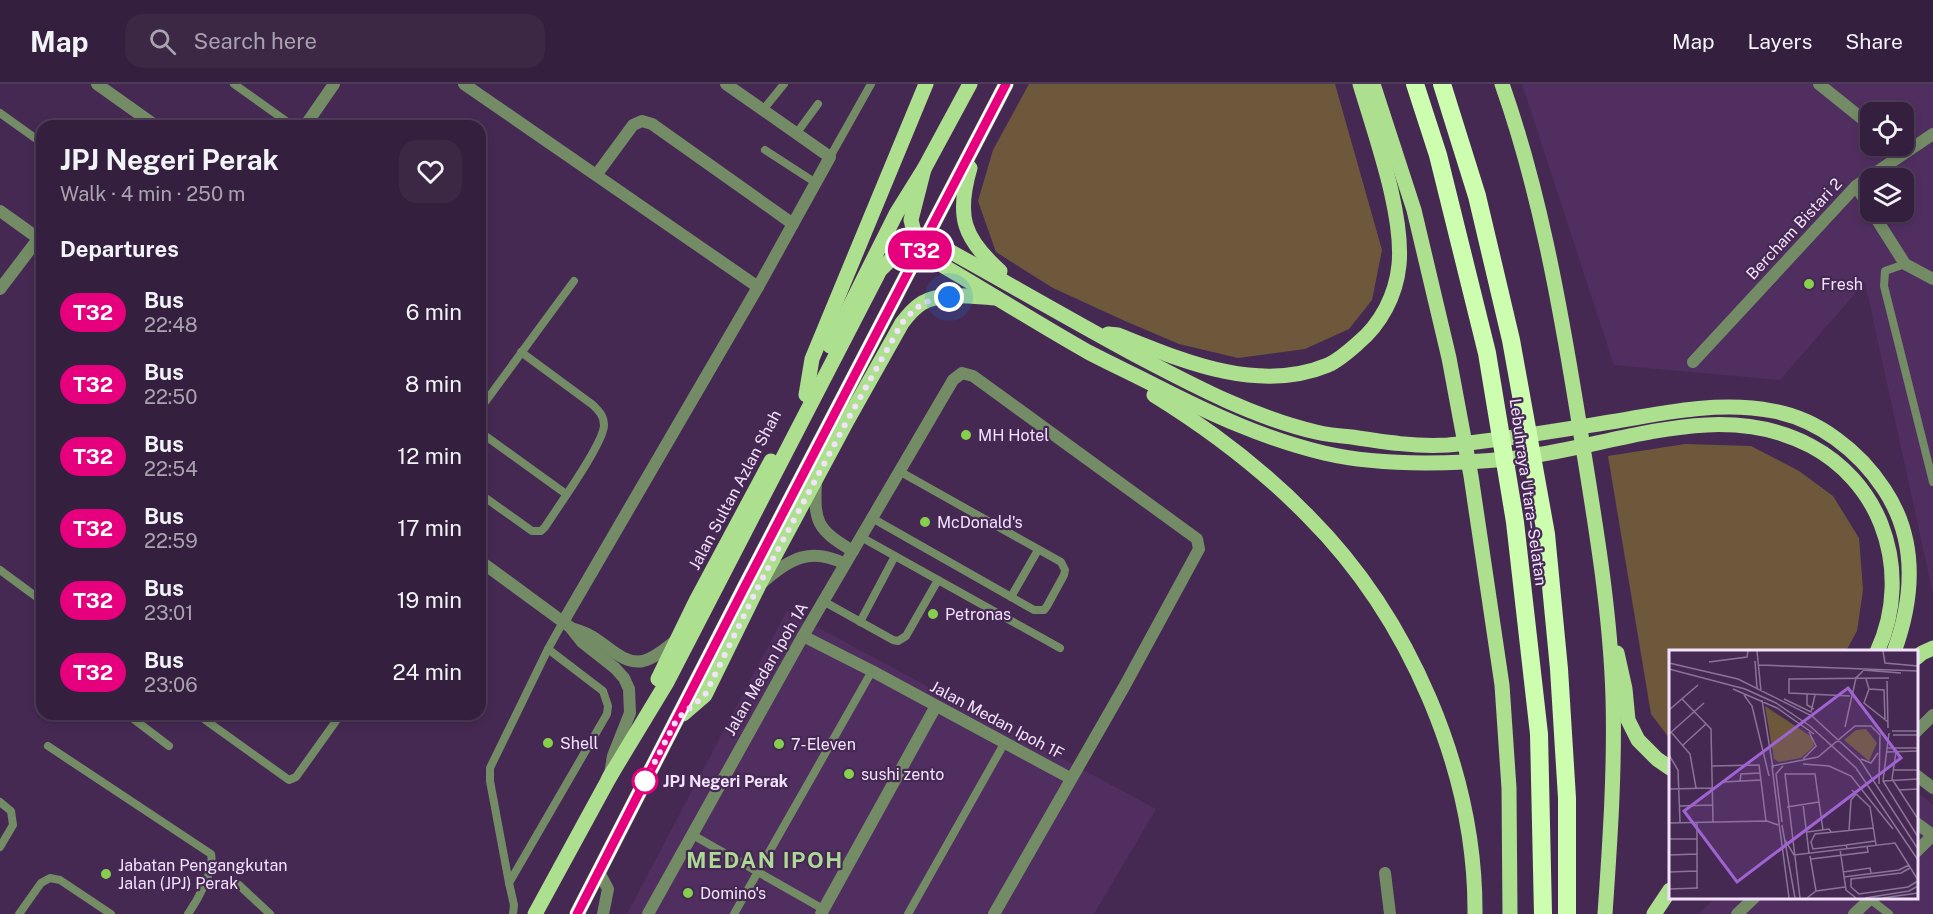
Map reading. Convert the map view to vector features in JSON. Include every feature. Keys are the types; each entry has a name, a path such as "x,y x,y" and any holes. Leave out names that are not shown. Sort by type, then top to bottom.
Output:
{"highway":[{"name":"Lebuhraya Utara–Selatan","path":"1415,84 1438,155 1487,353 1515,522 1539,734 1543,914"},
{"name":"Lebuhraya Utara–Selatan","path":"1442,84 1477,196 1503,307 1529,434 1546,534 1559,669 1567,798 1567,914"}],"main road":[{"path":"806,395 812,359 926,84"},
{"name":"Jalan Sultan Azlan Shah","path":"535,914 609,778 675,641 806,395 879,246 924,169 969,84"},
{"path":"577,914 920,244 1006,84"},
{"path":"1096,334 1118,334 1207,369 1263,375 1286,375 1330,364 1363,339 1379,322 1396,283 1399,264 1398,231 1391,198 1360,84"},
{"path":"1373,84 1414,210 1449,357 1471,476 1502,685 1509,788 1510,914"},
{"path":"1502,84 1533,188 1562,313 1599,548 1608,624 1613,696 1613,783 1605,914"},
{"path":"979,136 965,184 963,207 965,228 980,254 1020,289"},
{"path":"924,169 911,220 920,244 1000,298 1089,352 1194,405 1257,434 1283,442 1327,453 1390,462 1509,459 1661,431 1721,423 1764,427 1796,437 1831,456 1854,480 1874,506 1887,538 1892,568 1891,602 1888,620 1877,650"},
{"path":"609,778 667,682 880,270 904,247 920,244 1020,289 1096,334 1229,402 1316,432 1391,444 1445,445 1717,407 1774,411 1814,424 1846,447 1874,473 1891,498 1902,525 1910,564 1909,593 1905,621 1894,650"},
{"path":"887,263 900,266 906,275"},
{"path":"677,719 705,695 759,585 902,323 914,309 924,302 937,298 1000,298"},
{"path":"1089,352 1104,367 1191,419 1238,453 1271,481 1309,517 1340,552 1376,601 1403,644 1434,706 1454,768 1471,840 1475,914"},
{"path":"1608,624 1618,654 1629,720 1638,741 1669,767"},
{"path":"1918,657 1933,648"},
{"path":"1654,914 1669,893"}],"street":[{"path":"97,84 148,120"},
{"path":"309,120 334,84"},
{"path":"464,84 758,287"},
{"path":"1819,84 1860,117"},
{"path":"567,625 830,157 730,85"},
{"path":"597,174 633,125 642,121 651,124 793,224"},
{"name":"Bercham Bistari 2","path":"1914,143 1933,134"},
{"name":"Bercham Bistari 2","path":"1693,362 1856,186 1892,156"},
{"path":"1856,186 1860,192"},
{"path":"0,211 36,237"},
{"path":"1879,222 1905,264 1933,279"},
{"path":"0,289 36,245"},
{"name":"Jalan Medan Ipoh 1A","path":"648,914 852,551 953,380 962,373 968,374 1041,424 1197,539 1199,549 1194,559 1124,687 1070,778"},
{"path":"816,479 815,506 818,520 830,537 852,551"},
{"path":"759,585 787,563 810,555 831,557 845,564"},
{"path":"486,565 567,625 582,642 624,678 629,688 630,713 613,756 609,778"},
{"path":"567,625 589,634 632,661 651,658 675,641"},
{"name":"Jalan Medan Ipoh 1F","path":"803,636 1070,778 994,914"},
{"path":"822,911 936,706"},
{"path":"1918,731 1933,715"},
{"path":"1918,777 1933,788"},
{"path":"1918,825 1933,835 1918,851"},
{"path":"600,872 608,889 603,914"},
{"path":"1385,873 1390,914"},
{"path":"1737,914 1752,899"},
{"path":"1854,914 1869,899"}],"lane":[{"path":"234,84 285,120"},
{"path":"763,110 784,84"},
{"path":"830,157 871,84"},
{"path":"796,134 818,104"},
{"path":"0,113 36,139"},
{"path":"765,150 816,183"},
{"path":"1905,264 1886,271 1884,286 1931,463 1933,482"},
{"path":"486,401 574,281"},
{"path":"486,498 527,528 536,532 545,527 595,449 603,432 604,422 601,412 521,352"},
{"path":"486,436 566,494"},
{"path":"872,518 1034,610 1039,611 1047,606 1065,570 1061,562 899,471"},
{"path":"861,537 1060,648"},
{"path":"1011,597 1038,550"},
{"path":"860,621 895,556"},
{"path":"0,570 36,597"},
{"path":"823,601 893,640 902,640 938,580"},
{"path":"513,914 514,905 489,772 548,649 567,625"},
{"path":"509,883 607,714 608,706 603,691 548,649"},
{"path":"734,914 872,671"},
{"path":"135,720 169,746"},
{"path":"205,720 289,780 296,777 337,720"},
{"path":"908,914 1005,742"},
{"path":"48,746 211,854 212,861 200,896 188,914"},
{"path":"0,802 11,811 13,818 10,832 0,847"},
{"path":"691,834 822,911"},
{"path":"19,914 41,883 50,878 60,880 111,914"},
{"path":"239,885 270,914"},
{"path":"1871,899 1889,914"}],"shaded area":[{"path":"1029,84 1335,84 1382,250 1372,300 1349,329 1305,349 1238,358 1179,344 1053,288 996,252 978,201 993,150"},
{"path":"1522,84 1933,84 1933,594 1865,282 1780,380 1614,365"},
{"path":"1685,444 1751,446 1799,471 1833,496 1859,538 1863,590 1857,631 1847,650 1669,650 1669,738 1651,714 1608,456"},
{"path":"787,611 1156,809 1094,914 627,914"},
{"path":"1918,793 1933,805 1933,914 1698,914 1715,899 1918,899"}],"bus line":[{"name":"T32","path":"577,914 1006,84"}],"place":[{"name":"Fresh","path":"1809,284"},
{"name":"MH Hotel","path":"966,435"},
{"name":"McDonald's","path":"925,522"},
{"name":"Petronas","path":"933,614"},
{"name":"Shell","path":"548,743"},
{"name":"7-Eleven","path":"779,744"},
{"name":"sushi zento","path":"849,774"},
{"name":"JPJ Negeri Perak","path":"645,781"},
{"name":"Jabatan Pengangkutan Jalan (JPJ) Perak","path":"106,874"},
{"name":"Domino's","path":"688,893"}],"district":[{"name":"MEDAN IPOH","path":"765,860"}],"route":[{"path":"645,781 677,719 705,695 759,585 902,323 914,309 924,302 949,297"}]}
